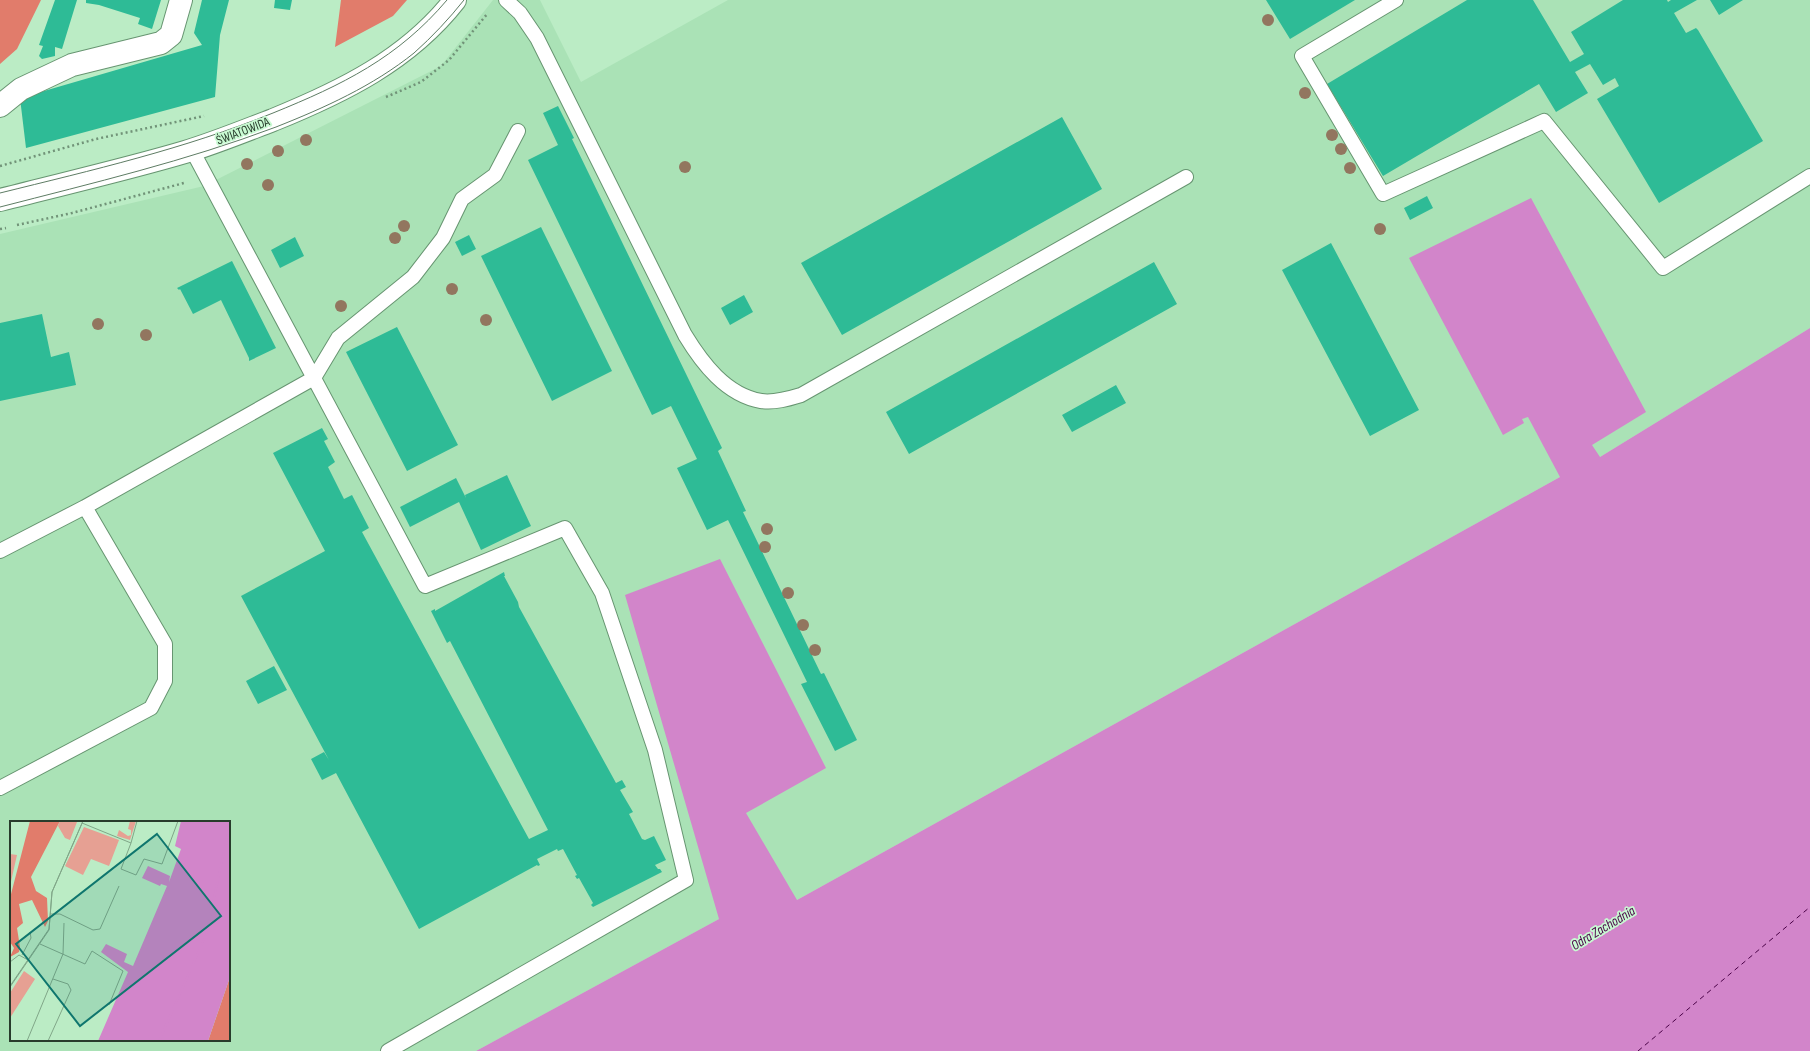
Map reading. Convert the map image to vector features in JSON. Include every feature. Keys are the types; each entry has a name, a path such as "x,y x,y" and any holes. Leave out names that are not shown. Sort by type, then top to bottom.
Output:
{"street":[{"path":"0,106 21,89 72,65 162,43 171,35 181,0"},
{"name":"ŚWIATOWIDA","path":"0,200 192,150 284,116 321,100 353,85 377,71 411,46 431,28 455,0"}],"lane":[{"path":"506,0 527,22 537,38 685,335 702,361 724,382 736,391 761,400 774,401 801,395 1186,178"},
{"path":"1396,0 1302,56 1383,194 1544,121 1663,268 1810,176"},
{"path":"0,551 85,507 314,378 338,338 413,277 443,238 462,199 495,175 518,132"},
{"path":"192,150 425,586 565,528 605,600 655,750 686,880 388,1051"},
{"path":"0,788 151,708 165,681 165,644 85,507"}],"path":[{"path":"0,166 96,139 212,114"}],"shaded area":[{"path":"0,0 41,0 17,49 0,64"},
{"path":"341,0 407,0 393,16 335,47"},
{"path":"493,0 540,0 581,82 728,0 1810,0 1810,328 1600,457 1560,477 797,900 719,919 476,1051 0,1051 0,234 204,186 441,66"}],"water":[{"name":"Odra Zachodnia","path":"1531,198 1646,412 1592,445 1600,457 1810,328 1810,1051 476,1051 719,919 625,595 720,559 826,768 746,813 797,900 1560,477 1528,417 1522,419 1524,423 1503,435 1409,258"}],"building":[{"path":"55,0 77,0 62,49 55,47 55,56 42,59 39,56 43,46 39,45"},
{"path":"86,0 161,0 152,29 138,24 140,18 99,5 86,3"},
{"path":"202,0 229,0 220,35 215,97 26,148 20,98 202,45 194,33"},
{"path":"275,0 292,0 290,10 274,8"},
{"path":"1266,0 1355,0 1290,39"},
{"path":"1467,0 1533,0 1570,62 1584,54 1571,32 1623,0 1667,0 1668,2 1671,0 1697,0 1674,13 1686,33 1696,28 1698,30 1763,141 1659,203 1597,99 1619,86 1615,78 1603,85 1590,64 1575,72 1588,93 1556,112 1539,84 1383,176 1327,84"},
{"path":"1710,0 1743,0 1719,15"},
{"path":"558,106 574,138 572,139 722,448 718,451 746,511 743,512 821,674 824,673 857,740 835,751 801,684 807,682 728,520 707,530 677,468 697,459 671,406 652,415 528,160 558,145 543,113"},
{"path":"1062,117 1102,189 842,335 801,263"},
{"path":"1427,196 1433,208 1410,220 1404,208"},
{"path":"541,227 612,371 552,401 481,256"},
{"path":"469,235 476,249 462,256 455,242"},
{"path":"295,237 304,256 280,268 271,250"},
{"path":"1331,243 1419,410 1370,436 1282,270"},
{"path":"232,261 276,348 249,361 249,358 221,300 193,314 180,289 179,290 177,288"},
{"path":"1154,262 1177,304 909,454 886,412"},
{"path":"744,295 753,312 730,325 721,308"},
{"path":"42,314 51,357 69,352 76,385 0,401 0,323"},
{"path":"397,327 458,445 407,471 346,352"},
{"path":"1116,385 1126,403 1072,432 1062,415"},
{"path":"322,428 328,439 324,441 335,462 328,467 344,499 352,495 369,528 362,532 529,839 548,830 450,641 447,643 431,611 435,609 435,611 504,572 504,576 518,602 519,607 616,783 622,780 626,787 620,790 633,812 629,814 642,839 645,840 654,836 666,860 655,865 662,872 593,907 591,905 593,903 579,878 577,879 575,876 577,875 563,849 558,851 557,849 537,859 540,865 537,865 419,929 336,773 322,780 311,759 324,752 329,760 241,596 325,551 273,453"},
{"path":"507,475 531,526 481,550 459,502 410,527 400,507 456,478 466,498 465,495"},
{"path":"274,666 287,690 258,704 246,681"}],"ferry route":[{"path":"1638,1051 1810,907"}],"tram line":[{"path":"0,193 172,148 240,126 322,92 368,68 389,54 409,38 447,0"},
{"path":"0,207 174,161 276,127 330,104 382,76 414,53 446,21 464,0"}]}
